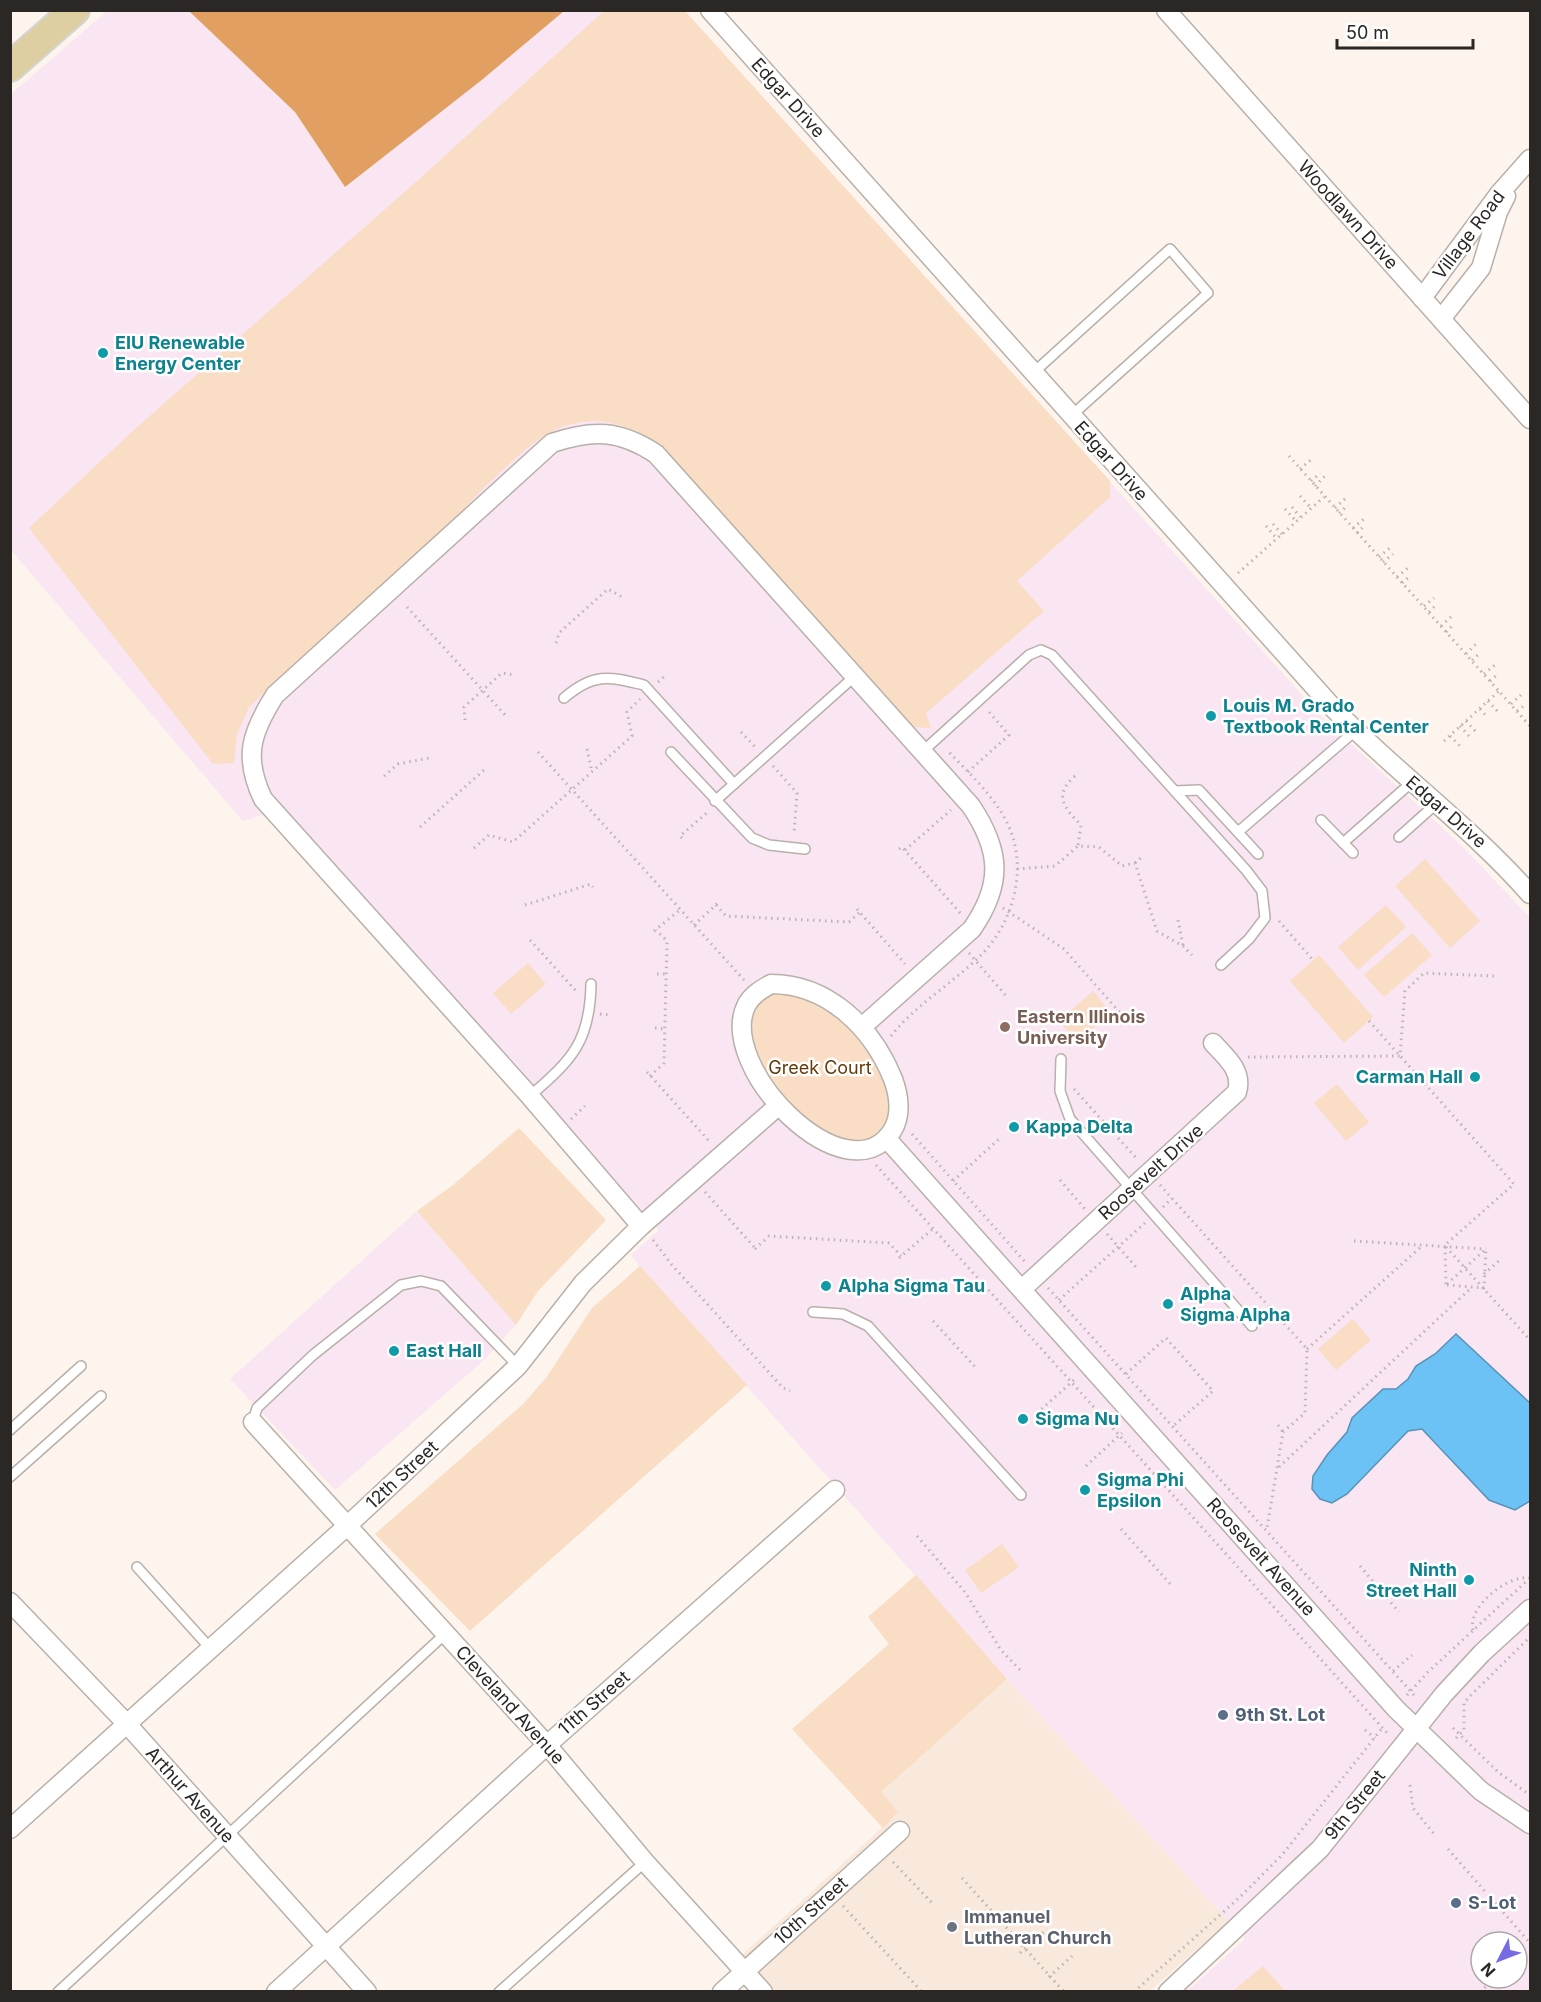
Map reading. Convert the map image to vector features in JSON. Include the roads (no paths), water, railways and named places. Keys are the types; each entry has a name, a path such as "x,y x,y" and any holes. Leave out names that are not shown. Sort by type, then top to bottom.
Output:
{"main road":[{"path":"10,67 75,10"}],"street":[{"name":"Edgar Drive","path":"711,10 1071,416 1355,731 1485,845 1530,894"},
{"name":"Woodlawn Drive","path":"1166,10 1530,419"},
{"name":"Village Road","path":"1422,298 1498,194 1530,159"},
{"name":"Village Road","path":"1441,319 1481,268 1498,212 1518,173"},
{"path":"641,1226 530,1096 263,799 255,781 252,738 260,719 275,695 552,443 572,436 595,433 634,439 656,454 971,806 986,828 996,869 992,891 984,911 972,929 863,1026"},
{"path":"771,984 803,989 838,1007 863,1026 880,1052 897,1089 898,1113 895,1126 880,1145 866,1150 848,1150 798,1125 778,1106 748,1057 743,1019 747,1005 756,993 771,984"},
{"name":"Roosevelt Drive","path":"1022,1289 1237,1092 1238,1076 1219,1050"},
{"name":"12th Street","path":"13,1821 347,1526 518,1366 583,1282 641,1226 778,1106"},
{"name":"Roosevelt Avenue","path":"887,1138 1416,1728 1480,1791 1530,1824"},
{"name":"Cleveland Avenue","path":"253,1422 547,1745 645,1862 763,1992"},
{"name":"11th Street","path":"276,1992 547,1745 836,1490"},
{"name":"Arthur Avenue","path":"10,1602 126,1723 367,1992"},
{"name":"9th Street","path":"1168,1992 1320,1849 1463,1672 1530,1609"},
{"name":"10th Street","path":"722,1992 900,1831"}],"lane":[{"path":"1033,373 1170,249 1208,293 1071,416"},
{"path":"922,752 1029,656 1041,650 1052,655 1262,891 1265,918 1259,928 1221,965"},
{"path":"716,802 855,676"},
{"path":"564,698 588,681 600,679 623,680 644,685 734,784"},
{"path":"1238,832 1355,731"},
{"path":"670,752 752,838 769,845 805,849"},
{"path":"1343,843 1412,782"},
{"path":"1175,791 1199,789 1258,854"},
{"path":"1399,837 1437,803"},
{"path":"1321,820 1353,854"},
{"path":"530,1096 568,1060 584,1037 590,1014 591,988"},
{"path":"1061,1059 1062,1099 1070,1119 1252,1326"},
{"path":"253,1422 257,1408 313,1355 400,1285 421,1281 441,1286 518,1366"},
{"path":"813,1311 843,1314 868,1326 1021,1495"},
{"path":"10,1430 81,1366"},
{"path":"10,1477 101,1396"},
{"path":"137,1567 210,1648"},
{"path":"58,1992 446,1634"},
{"path":"499,1992 645,1862"}],"water":[{"path":"1456,1334 1530,1403 1530,1501 1515,1510 1489,1500 1422,1429 1408,1431 1347,1494 1332,1503 1320,1499 1312,1489 1313,1476 1347,1432 1352,1418 1383,1389 1396,1389 1408,1379 1416,1366 1435,1354"}],"place":[{"name":"EIU Renewable Energy Center","path":"103,353"},
{"name":"Louis M. Grado Textbook Rental Center","path":"1211,716"},
{"name":"Eastern Illinois University","path":"1005,1027"},
{"name":"Carman Hall","path":"1475,1077"},
{"name":"Kappa Delta","path":"1014,1127"},
{"name":"Alpha Sigma Tau","path":"826,1286"},
{"name":"Alpha Sigma Alpha","path":"1168,1304"},
{"name":"East Hall","path":"394,1351"},
{"name":"Sigma Nu","path":"1023,1419"},
{"name":"Sigma Phi Epsilon","path":"1085,1490"},
{"name":"Ninth Street Hall","path":"1469,1580"},
{"name":"9th St. Lot","path":"1223,1715"},
{"name":"S-Lot","path":"1456,1903"},
{"name":"Immanuel Lutheran Church","path":"952,1927"}],"park label":[{"name":"Greek Court","path":"820,1068"}]}
